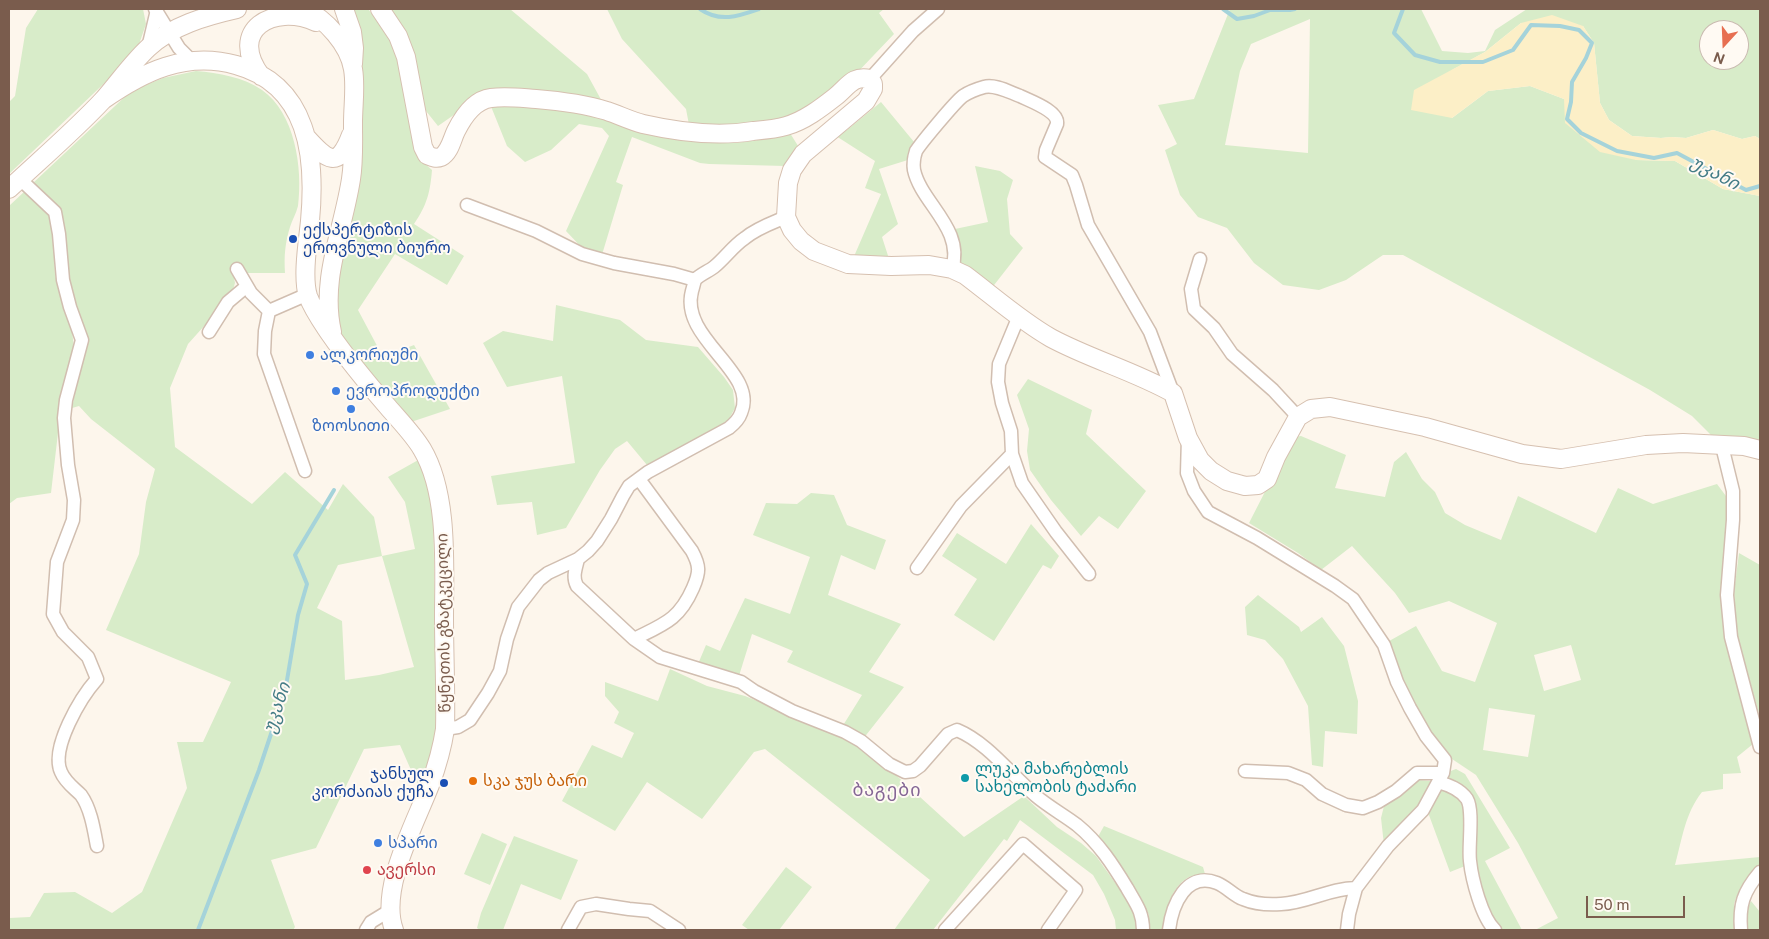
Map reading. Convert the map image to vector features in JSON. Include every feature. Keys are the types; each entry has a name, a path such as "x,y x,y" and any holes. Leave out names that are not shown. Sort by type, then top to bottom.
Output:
{"street":[{"path":"97,846 92,821 82,797 66,781 60,771 58,753 70,722 89,687 97,679 88,658 63,632 53,614 57,562 73,520 74,500 68,465 64,418 66,400 82,340 70,307 64,280 55,212 35,195 14,184 103,100 148,48 170,32 200,19 237,9"},
{"name":"წყნეთის გზატკეცილი","path":"304,9 319,18 330,29 346,51 353,69 354,158 329,282 329,318 334,340"},
{"path":"344,9 352,32 354,48 353,69"},
{"path":"380,9 398,36 406,57 423,147 427,155 435,158 441,157 447,152 456,130 468,112 478,103 489,98 519,98 575,103 642,124 671,129 738,134 787,126 822,107 852,81 861,77 870,80 873,84 873,89 866,101 803,154 792,170 788,183 786,217 792,230 801,242 828,258 848,264 868,266 922,265 952,269 965,275 1050,337 1085,355 1157,384 1173,393"},
{"path":"870,80 913,31 938,9"},
{"path":"156,10 179,48 192,61"},
{"path":"148,48 156,10"},
{"path":"262,76 250,58 250,49 252,35 261,23 268,18 294,15 330,29"},
{"name":"წყნეთის გზატკეცილი","path":"103,100 141,76 171,65 192,61 228,63 241,66 274,84 291,102 298,113 307,138 312,196 307,253 308,294 314,309 334,340 422,448 434,475 441,506 444,583 445,729 442,748 433,775 396,875 389,911 394,930"},
{"path":"952,269 956,259 954,246 941,216 922,188 914,170 914,160 916,151 962,97 973,91 992,86 1037,104 1055,116 1057,124 1045,157 1072,175 1088,225 1150,332 1188,438 1200,460 1211,472 1226,480 1245,486 1258,485 1267,479 1276,457 1298,416 1311,409 1330,407 1425,427 1522,454 1561,460 1646,444 1683,443 1744,446 1760,450"},
{"path":"307,138 322,154 332,158 339,157 353,130"},
{"path":"467,205 536,231 582,254 614,263 696,280"},
{"path":"445,729 458,728 470,720 488,693 500,671 513,617 522,600 539,580 578,559 597,541 611,520 629,486 661,465 729,428 741,413 743,394 741,386 693,318 690,297 696,280 714,267 744,238 763,226 786,217"},
{"path":"1200,259 1191,289 1194,310 1214,328 1232,354 1273,390 1298,416"},
{"path":"237,269 251,293 269,311"},
{"path":"209,332 228,302 247,286"},
{"path":"269,311 308,294"},
{"path":"269,311 265,331 264,354 305,471"},
{"path":"1022,317 1016,323 999,364 998,382 1002,403 1011,431 1012,454 1022,482 1056,532 1089,574"},
{"path":"1188,438 1187,473 1194,491 1208,512 1257,538 1335,586 1352,599 1384,644 1397,682 1410,708 1426,736 1445,760 1440,777 1418,817 1388,846 1356,888 1347,930"},
{"path":"1722,446 1733,492 1734,520 1727,595 1731,636 1760,746"},
{"path":"917,568 962,506 1012,454"},
{"path":"634,639 666,623 678,614 687,602 698,575 698,562 692,551 639,479"},
{"path":"578,559 574,576 577,586 634,639 660,657 741,682 792,711 845,732 861,741 889,764 905,772 913,771 920,766 948,734 957,730 965,734 985,748 1037,797 1076,824 1101,849 1112,862 1143,916 1144,930"},
{"path":"1245,771 1288,773 1306,780 1322,794 1330,798 1346,805 1363,808 1378,802 1396,791 1417,773 1440,777 1455,787 1468,800 1471,824 1470,862 1482,908 1490,925 1495,930"},
{"path":"945,930 1023,844 1076,890 1048,930"},
{"path":"1741,930 1739,911 1747,890 1760,872"},
{"path":"1169,930 1178,898 1196,880 1206,879 1220,884 1241,898 1256,904 1282,904 1339,890 1356,888"},
{"path":"568,930 581,907 596,904 629,910 650,911 679,930"},
{"path":"366,930 371,922 389,911"}],"green space":[{"path":"38,9 143,9 146,24 136,53 9,174 9,102 15,96 26,28"},
{"path":"340,9 368,9 394,40 423,162 432,170 427,198 414,224 464,256 447,285 395,254 358,310 383,357 414,345 450,409 408,423 342,339 331,299 355,188"},
{"path":"384,9 510,9 587,74 604,105 522,91 458,112 438,126 426,111"},
{"path":"607,9 884,9 879,13 894,34 853,77 795,116 768,126 690,130 686,109 622,39"},
{"path":"1230,9 1421,9 1442,51 1468,53 1485,51 1495,30 1527,9 1760,9 1760,139 1755,136 1742,139 1713,130 1686,138 1632,136 1609,120 1600,103 1594,43 1583,26 1521,23 1485,52 1452,70 1452,118 1488,91 1530,86 1564,99 1636,160 1675,161 1723,189 1760,196 1760,444 1715,439 1692,416 1650,390 1403,255 1383,255 1346,280 1319,290 1283,285 1254,263 1227,228 1198,217 1180,195 1165,150 1177,144 1158,105 1194,99","holes":["1310,19 1308,153 1225,145 1240,71 1251,44"]},
{"path":"196,71 222,74 247,82 262,90 282,112 289,127 298,159 299,175 298,206 287,239 285,273 233,273 235,283 231,296 188,344 170,388 175,447 252,504 285,472 328,510 343,484 374,517 382,556 415,549 405,502 388,477 420,459 433,504 437,732 430,759 418,786 400,745 364,749 316,848 271,860 295,927 293,930 9,930 9,918 30,917 44,893 75,892 112,913 142,892 187,788 177,742 203,742 231,682 106,630 139,554 146,502 155,469 91,419 79,406 72,408 86,331 75,308 68,281 64,240 33,183 131,91 163,78","holes":["382,556 414,667 345,680 342,621 317,608 338,565"]},
{"path":"881,102 919,148 911,159 879,169 898,224 882,237 891,265 852,261 881,194 865,188 875,161 836,136 847,130"},
{"path":"490,104 583,108 696,140 735,143 766,139 788,130 800,149 785,166 709,164 700,163 632,137 616,182 623,185 601,258 585,251 566,231 609,136 602,128 579,124 551,150 525,162 507,146"},
{"path":"975,166 1000,171 1013,180 1007,199 1010,234 1023,248 991,289 964,269 959,260 955,229 988,222"},
{"path":"25,191 52,216 55,275 72,331 74,347 61,407 51,493 17,498 9,504 9,206"},
{"path":"556,305 620,320 646,340 698,347 733,390 735,408 729,419 710,435 647,465 627,441 615,449 600,470 566,528 537,535 532,502 497,505 491,476 575,463 562,376 507,387 483,343 503,331 553,341"},
{"path":"1028,379 1092,410 1086,434 1146,491 1118,529 1099,516 1081,536 1051,500 1030,470 1027,451 1029,429 1017,395"},
{"path":"1301,436 1346,455 1335,488 1385,497 1394,462 1406,452 1422,479 1435,492 1445,513 1465,525 1501,540 1518,496 1596,533 1618,488 1653,504 1717,484 1726,496 1730,518 1728,652 1753,744 1737,757 1741,773 1723,774 1723,789 1702,792 1696,800 1685,827 1675,865 1760,857 1760,866 1744,885 1735,901 1736,928 1729,930 1535,930 1558,918 1518,843 1476,775 1449,757 1433,740 1409,702 1401,675 1382,645 1416,626 1442,671 1475,682 1497,623 1449,601 1409,613 1395,593 1352,546 1321,570 1298,553 1249,523 1293,437","holes":["1571,645 1581,680 1544,691 1534,655","1489,708 1535,715 1528,757 1483,750"]},
{"path":"811,493 834,495 847,525 886,540 875,570 841,555 828,595 901,624 869,672 904,687 863,739 842,727 862,695 787,662 793,651 752,634 738,679 698,664 706,645 720,651 745,598 790,614 810,557 753,535 766,503 797,504"},
{"path":"1031,524 1059,556 1051,569 1043,565 994,641 954,615 977,579 942,556 957,533 1006,564"},
{"path":"1739,553 1760,565 1760,717 1736,633 1734,592"},
{"path":"1258,595 1299,627 1301,632 1322,617 1344,646 1358,701 1357,734 1325,731 1323,767 1312,765 1308,706 1283,659 1265,640 1247,635 1245,607"},
{"path":"670,669 707,686 745,696 839,734 887,767 964,837 1024,796 1057,827 1096,856 1134,909 1139,930 1116,930 1115,920 1104,894 1093,875 1020,820 1007,841 1004,839 933,930 894,930 930,880 765,749 754,752 702,819 647,782 615,831 562,801 592,745 622,758 634,733 614,723 619,712 605,696 605,682 658,701"},
{"path":"1456,769 1465,774 1510,848 1485,861 1522,930 1501,930 1497,928 1486,905 1473,856 1470,799 1447,782 1446,776 1448,772"},
{"path":"1418,780 1431,781 1418,808 1384,845 1381,818 1384,806"},
{"path":"1438,789 1447,790 1454,794 1461,799 1466,807 1465,866 1450,872 1426,807"},
{"path":"1104,826 1203,867 1205,874 1189,877 1173,893 1163,930 1149,930 1149,915 1135,888 1095,842"},
{"path":"482,833 507,844 490,885 464,874"},
{"path":"514,836 578,860 561,900 521,884 503,930 480,930 477,928 481,913"},
{"path":"786,867 812,887 779,930 749,930 742,925"},
{"path":"1751,901 1760,912 1760,930 1747,930 1746,910"}],"sand":[{"path":"1552,15 1583,26 1594,43 1600,103 1609,120 1632,136 1686,138 1713,130 1742,139 1755,136 1760,139 1760,196 1723,189 1675,161 1636,160 1600,152 1565,123 1564,99 1530,86 1488,91 1452,118 1411,110 1414,90 1485,52 1521,23"}],"waterway":[{"name":"უკანი","path":"700,9 722,17 737,16 759,9"},
{"name":"უკანი","path":"1223,9 1237,19 1254,16 1270,10 1295,9"},
{"name":"უკანი","path":"1403,9 1394,33 1415,55 1440,62 1483,62 1513,50 1531,25 1560,26 1579,30 1592,43 1586,58 1572,82 1571,102 1567,119 1581,133 1617,151 1654,158 1677,153 1746,190 1760,186"},
{"name":"უკანი","path":"198,930 259,770 285,692 298,615 307,584 295,555 334,490"}],"place":[{"name":"ექსპერტიზის ეროვნული ბიურო","path":"293,239"},
{"name":"ალკორიუმი","path":"310,355"},
{"name":"ევროპროდუქტი","path":"336,391"},
{"name":"ზოოსითი","path":"351,409"},
{"name":"ლუკა მახარებლის სახელობის ტაძარი","path":"965,778"},
{"name":"სკა ჯუს ბარი","path":"473,781"},
{"name":"ჯანსულ კორძაიას ქუჩა","path":"444,783"},
{"name":"სპარი","path":"378,843"},
{"name":"ავერსი","path":"367,870"}],"district":[{"name":"ბაგები","path":"887,790"}]}
